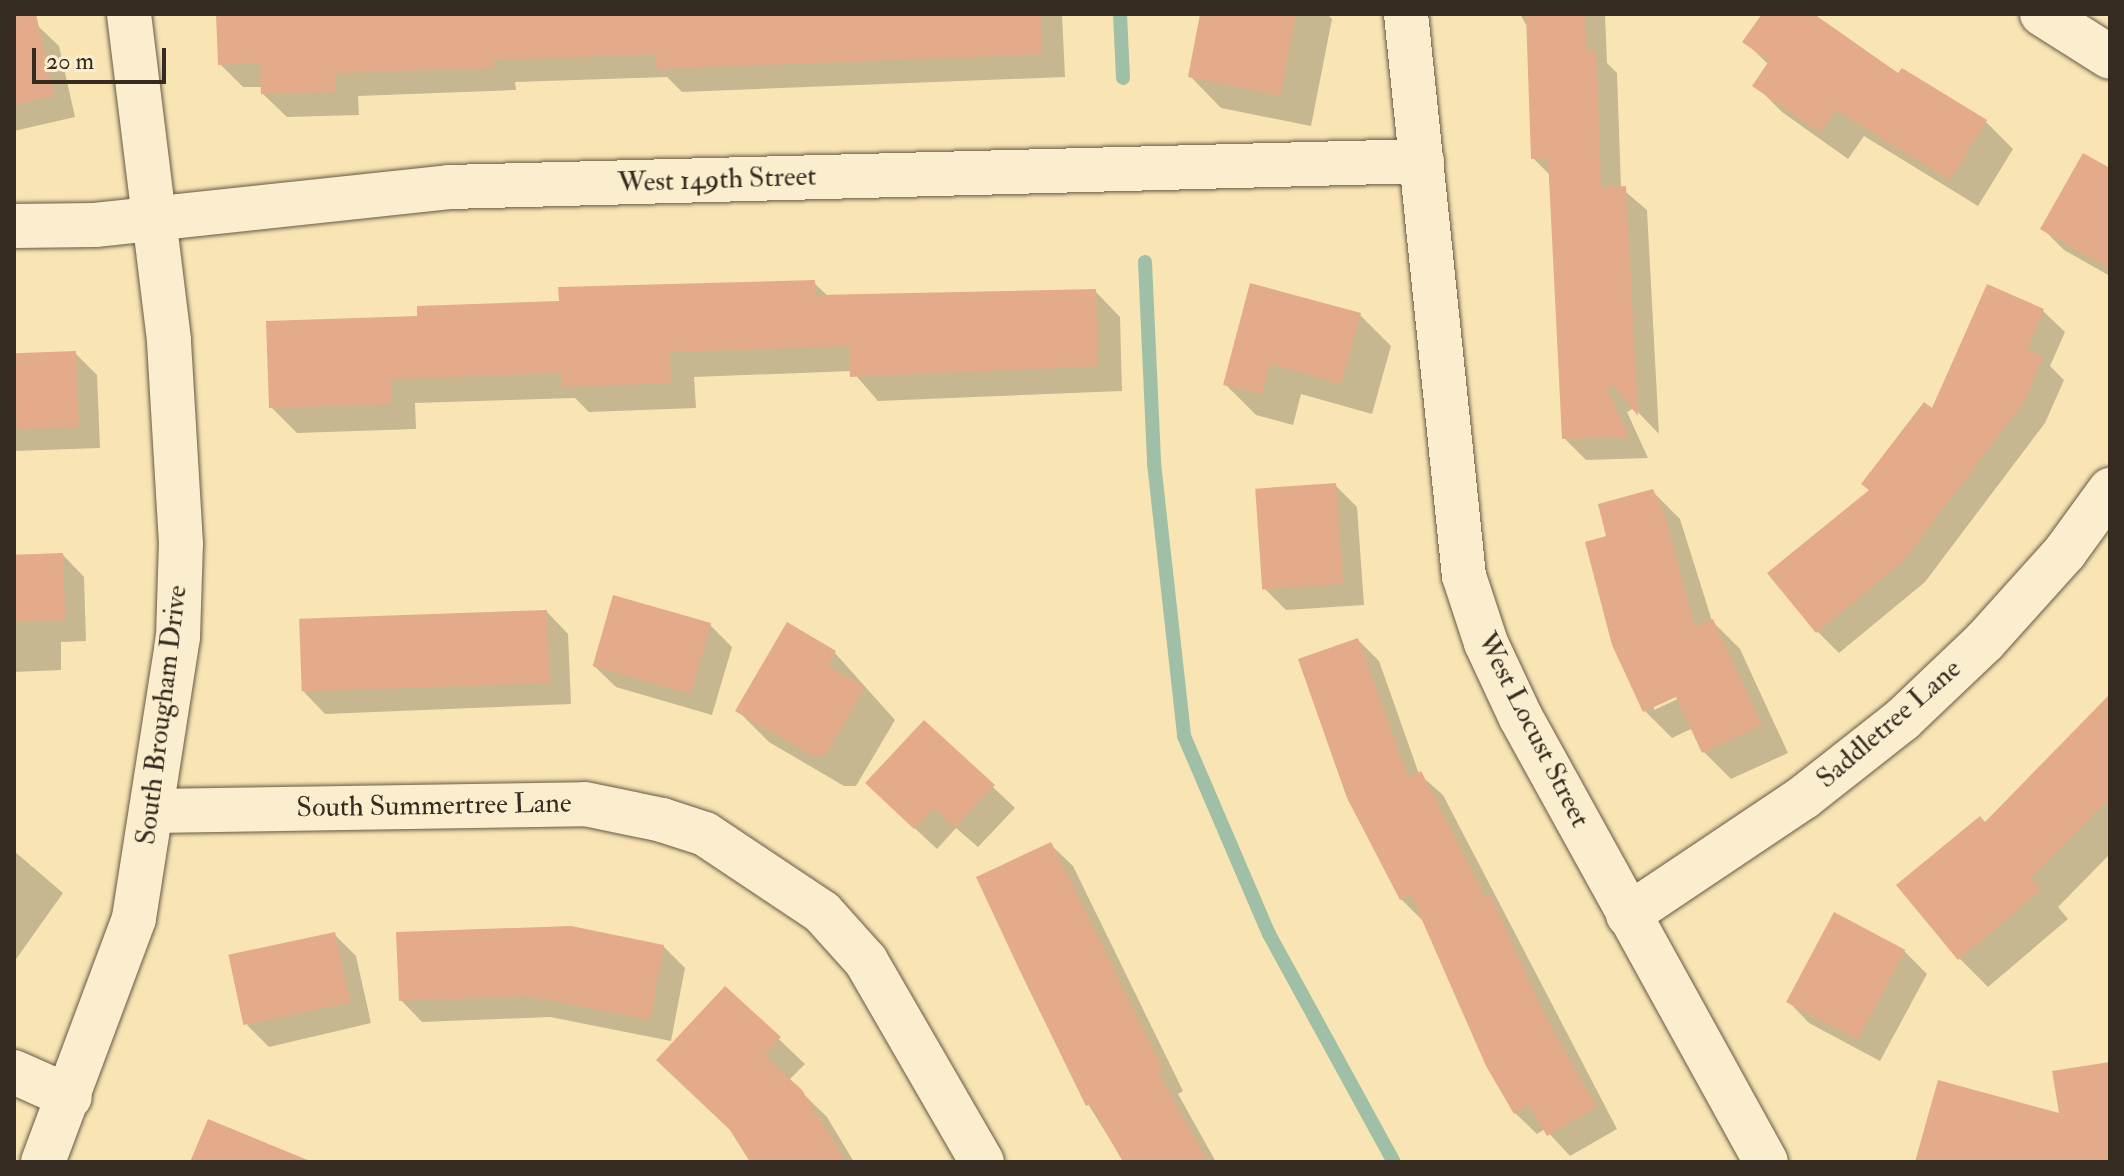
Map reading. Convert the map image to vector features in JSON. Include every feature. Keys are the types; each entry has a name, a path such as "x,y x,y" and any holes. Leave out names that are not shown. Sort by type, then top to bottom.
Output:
{"street":[{"name":"South Brougham Drive","path":"43,1162 123,959 153,811 178,637 181,544 158,219 129,14"},
{"name":"West Locust Street","path":"1406,14 1464,576 1486,643 1520,716 1766,1162"},
{"path":"2042,14 2110,57"},
{"name":"West 149th Street","path":"14,226 158,219 449,187 1422,161"},
{"name":"Saddletree Lane","path":"1628,915 1804,797 1902,720 1985,641 2065,552 2110,490"},
{"name":"South Summertree Lane","path":"153,811 585,804 705,834 822,912 866,961 982,1162"},
{"path":"14,1072 70,1097"}],"building":[{"path":"14,14 36,14 54,96 14,105"},
{"path":"216,14 1041,14 1042,54 657,69 656,54 493,60 493,68 335,73 336,92 261,94 260,63 218,65"},
{"path":"1200,14 1296,14 1280,96 1188,77"},
{"path":"1526,14 1585,14 1587,50 1596,49 1601,187 1626,186 1638,416 1614,386 1607,390 1629,437 1562,439 1548,158 1531,159"},
{"path":"1762,14 1814,14 1898,73 1902,68 1987,120 1950,180 1836,110 1820,133 1752,86 1769,61 1742,42"},
{"path":"2083,153 2110,168 2110,269 2040,229"},
{"path":"815,280 816,295 1096,289 1098,366 850,377 849,346 670,352 671,383 562,387 561,373 391,379 392,404 269,408 266,321 417,316 417,306 559,301 558,287"},
{"path":"1250,283 1361,313 1341,384 1270,364 1262,394 1223,385"},
{"path":"1987,284 2044,309 2027,350 2043,357 2024,402 1904,560 1816,633 1767,573 1869,490 1861,484 1924,402 1932,408"},
{"path":"76,351 79,427 17,429 14,353"},
{"path":"1336,483 1343,584 1262,589 1255,489"},
{"path":"1653,489 1665,516 1695,627 1713,619 1762,725 1702,753 1676,697 1643,712 1612,645 1585,542 1606,536 1598,504"},
{"path":"63,553 65,620 16,622 14,555"},
{"path":"613,595 711,623 691,694 593,666"},
{"path":"547,610 550,683 302,692 299,619"},
{"path":"787,622 836,651 828,666 865,687 825,755 811,755 735,711"},
{"path":"1358,638 1408,778 1421,771 1486,898 1491,896 1546,1018 1597,1107 1547,1136 1529,1105 1514,1114 1486,1066 1411,895 1400,900 1347,798 1298,659"},
{"path":"2110,694 2110,797 2031,878 2041,890 1958,960 1896,885 1980,816 1985,822"},
{"path":"924,720 995,785 955,827 934,808 914,829 865,783"},
{"path":"1051,842 1163,1069 1158,1072 1208,1162 1123,1162 1090,1104 1086,1106 976,877"},
{"path":"1834,912 1906,950 1858,1040 1786,1002"},
{"path":"571,926 664,945 650,1020 527,996 399,1001 396,932"},
{"path":"335,932 350,1002 243,1025 228,955"},
{"path":"725,986 781,1037 764,1055 802,1090 846,1162 750,1162 730,1130 656,1060"},
{"path":"2110,1062 2110,1162 1915,1162 1938,1080 2059,1113 2052,1071"},
{"path":"208,1119 310,1161 310,1162 190,1162"}],"waterway":[{"path":"1120,14 1123,78"},
{"path":"1145,262 1154,463 1184,736 1269,934 1394,1162"}]}
